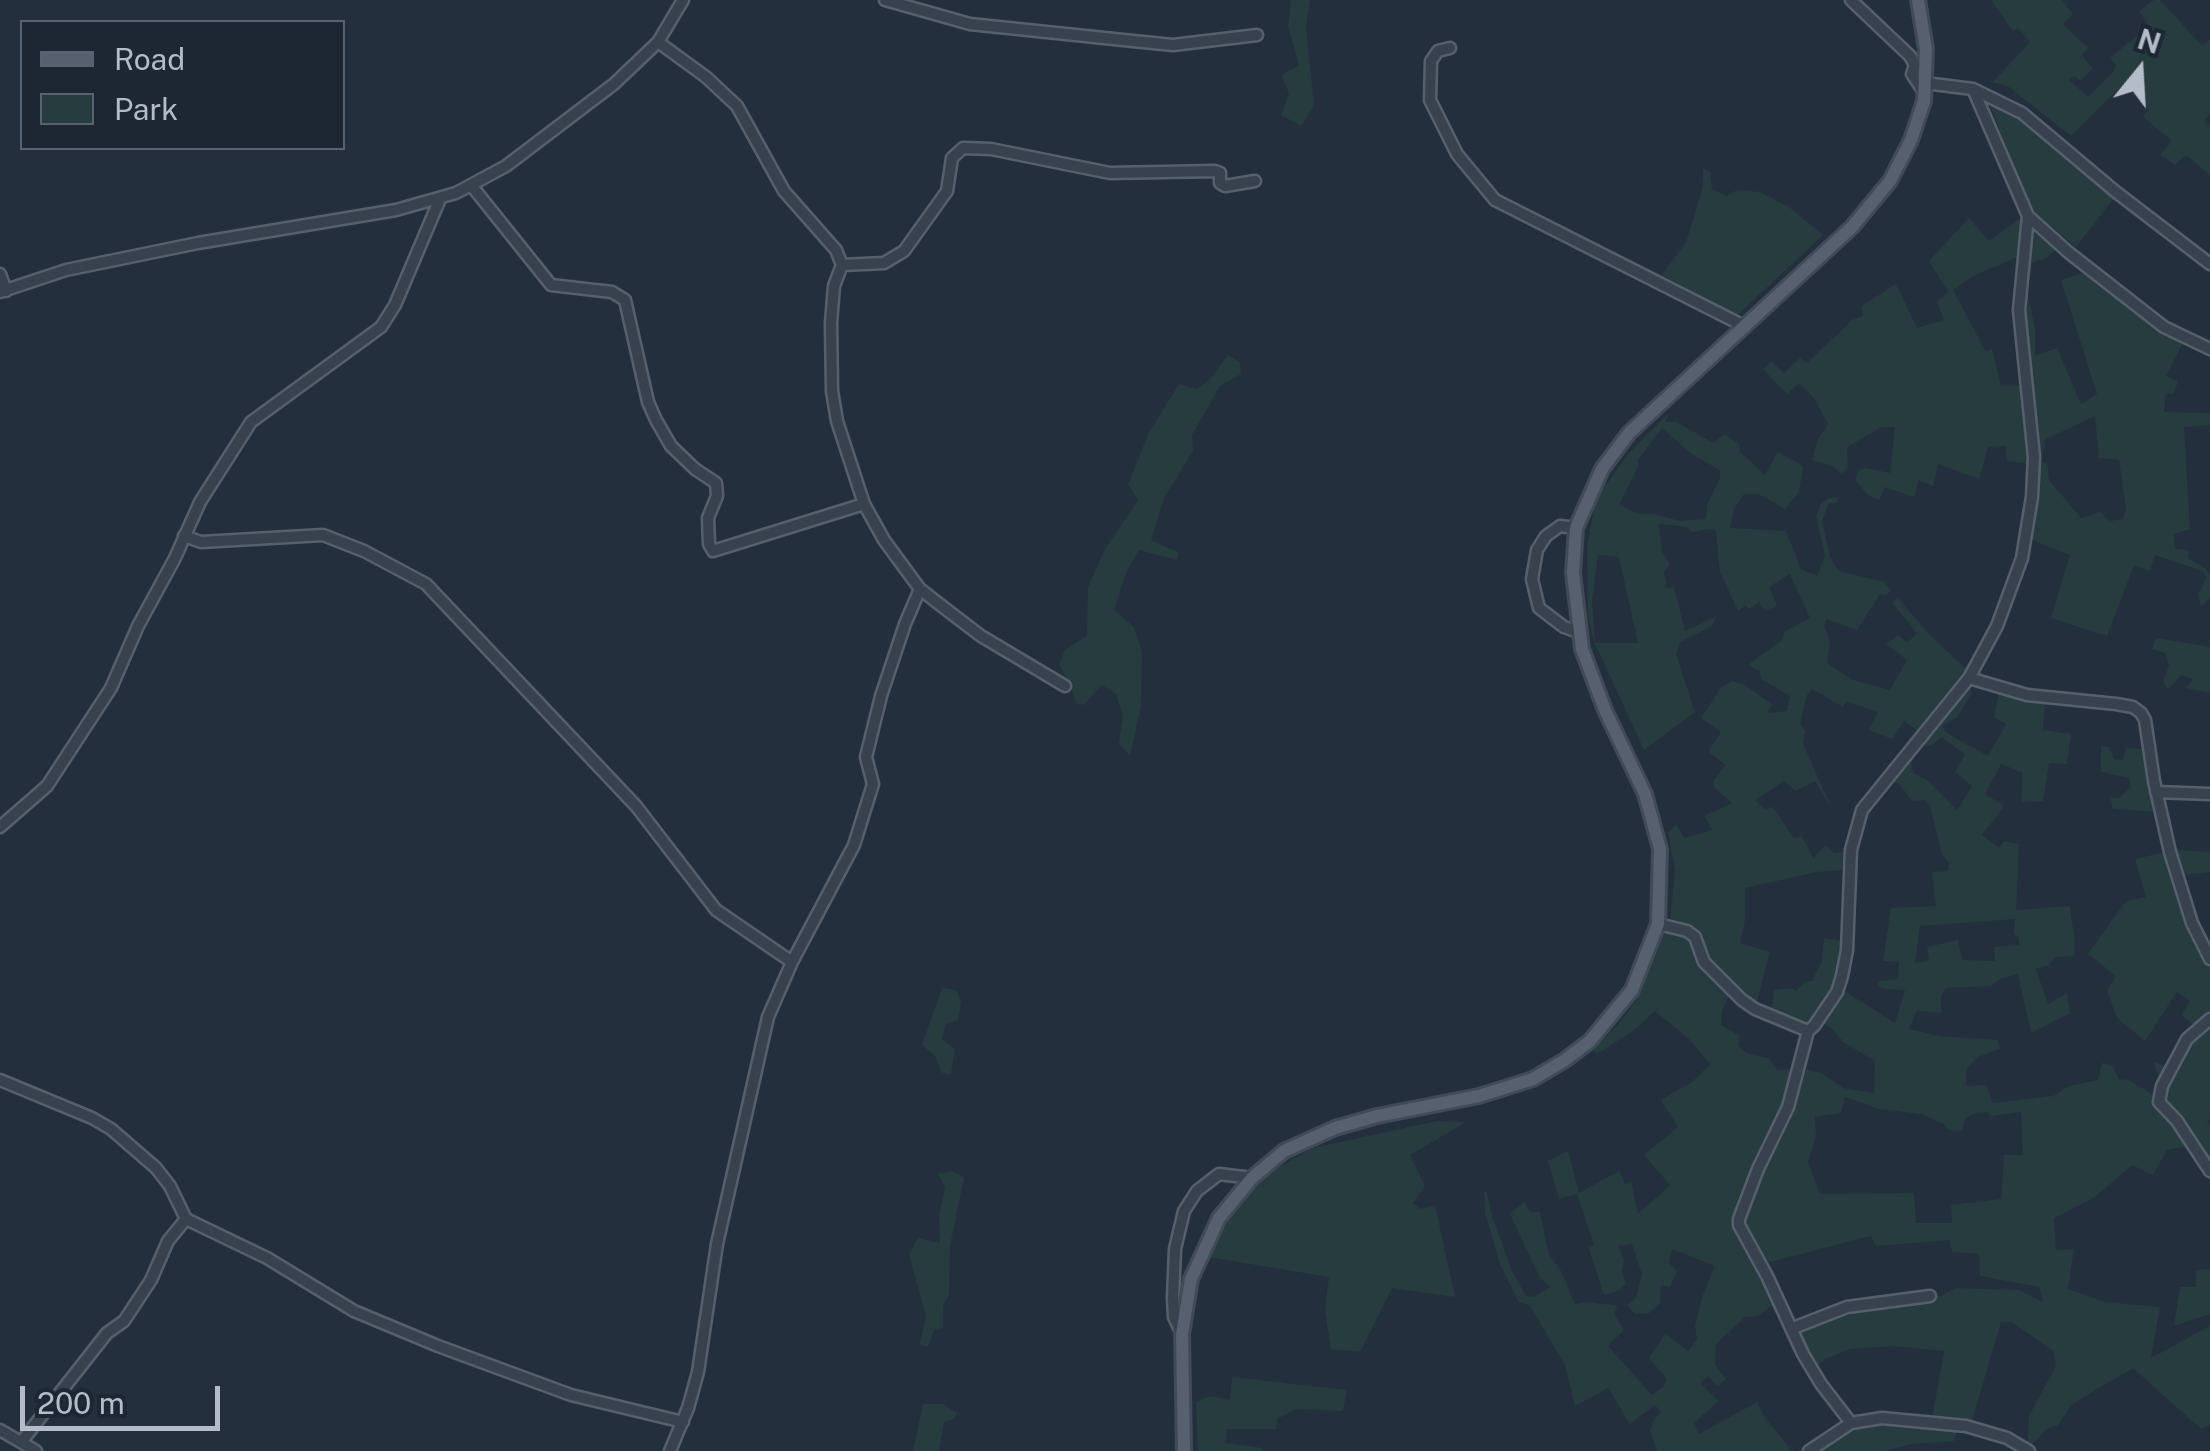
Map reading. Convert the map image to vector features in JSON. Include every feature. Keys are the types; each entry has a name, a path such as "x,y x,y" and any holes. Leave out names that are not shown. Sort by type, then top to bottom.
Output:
{"main road":[{"path":"1184,1451 1182,1334 1191,1280 1219,1218 1252,1178 1295,1145 1334,1128 1499,1092 1547,1072 1590,1041 1620,1008 1642,970 1658,924 1660,862 1654,820 1591,676 1578,632 1573,573 1576,528 1602,469 1628,433 1872,206 1901,162 1920,117 1925,88 1926,49 1918,0"}],"street":[{"path":"0,274 3,292 66,270 440,199 506,166 614,84 658,42 683,0"},
{"path":"885,0 970,24 1133,41 1172,44 1257,35"},
{"path":"1851,0 1910,56 1915,65 1912,74 1925,88 1973,90 2022,113 2210,264"},
{"path":"658,42 706,77 737,106 784,192 826,237 842,265"},
{"path":"1450,48 1438,51 1431,61 1430,100 1457,154 1495,200 1744,326"},
{"path":"1973,90 2028,216 2164,326 2210,348"},
{"path":"842,265 884,263 904,251 946,191 952,158 962,148 1008,152 1110,174 1210,171 1220,173 1220,183 1225,186 1255,181"},
{"path":"470,186 551,285 612,292 625,300 648,402 656,420 672,446 716,483 717,496 708,518 713,551 864,504"},
{"path":"0,827 47,786 61,768 120,672 138,626 200,502 257,416 381,327 395,305 440,199"},
{"path":"1851,1422 1821,1384 1739,1225 1758,1169 1788,1107 1808,1031 1837,992 1845,964 1850,850 1862,810 1969,678 1997,626 2018,571 2032,497 2033,440 2020,310 2028,216"},
{"path":"842,265 834,286 832,391 837,421 864,504 884,540 920,589 981,636 1066,686"},
{"path":"1576,528 1560,526 1546,536 1537,550 1532,579 1539,608 1578,632"},
{"path":"184,536 201,542 322,535 392,564 426,584 636,806 716,910 792,962"},
{"path":"670,1451 698,1372 721,1225 768,1016 854,844 873,784 866,757 905,624 920,589"},
{"path":"1969,678 2027,695 2132,707 2145,720 2156,792 2182,895 2210,958"},
{"path":"2156,792 2210,794"},
{"path":"1658,924 1695,937 1704,962 1742,1000 1808,1031"},
{"path":"2210,1018 2187,1039 2159,1095 2162,1108 2177,1121 2210,1171"},
{"path":"0,1080 111,1129 156,1168 186,1218 267,1258 354,1311 590,1402 683,1422"},
{"path":"1182,1334 1172,1309 1175,1249 1184,1211 1219,1174 1252,1178"},
{"path":"22,1441 84,1361 124,1321 151,1280 168,1241 186,1218"},
{"path":"1792,1328 1847,1308 1930,1296"},
{"path":"1808,1451 1851,1422 1882,1418 1966,1426 2007,1438 2029,1451"},
{"path":"0,1430 36,1451"}],"green space":[{"path":"1291,0 1310,0 1306,26 1314,106 1301,126 1281,115 1289,94 1282,75 1299,65 1288,26"},
{"path":"1991,0 2062,0 2073,14 2063,24 2088,48 2082,55 2093,69 2080,81 2074,76 2069,80 2088,97 2114,71 2116,64 2110,58 2149,26 2139,11 2154,0 2160,0 2202,46 2210,39 2210,114 2204,121 2210,127 2210,175 2186,155 2175,165 2160,155 2172,141 2143,117 2149,109 2123,84 2071,136 2009,87 1993,82 2030,42 2018,28 2013,31"},
{"path":"1987,97 2006,106 2115,197 2076,247 2036,214 2021,186"},
{"path":"1703,168 1710,172 1712,189 1727,196 1737,190 1760,192 1789,207 1823,235 1736,316 1662,275 1686,242 1703,187"},
{"path":"2024,216 2022,255 1971,277 1953,290 1986,352 1992,349 2001,386 2026,385 2031,464 2007,461 2006,446 1988,447 1979,479 1938,464 1933,486 1919,480 1914,497 1885,487 1879,500 1867,494 1855,480 1865,468 1890,473 1895,427 1882,427 1847,447 1848,467 1842,474 1812,460 1817,441 1828,424 1814,398 1799,383 1787,394 1763,369 1771,361 1784,373 1800,358 1807,363 1852,320 1863,316 1862,306 1896,284 1917,328 1944,320 1937,302 1948,292 1929,261 1969,218 1989,241"},
{"path":"2033,223 2058,248 2032,263 2027,292 2035,328 2035,356 2057,348 2081,404 2097,394 2061,280 2089,271 2184,341 2166,376 2178,381 2174,394 2166,393 2164,412 2210,413 2210,425 2184,427 2190,529 2174,534 2175,549 2189,550 2188,558 2210,575 2210,598 2201,606 2198,594 2207,578 2203,571 2155,555 2150,571 2134,565 2107,636 2051,618 2070,555 2032,540 2036,417 2024,341 2023,303","holes":["2095,416 2099,458 2119,460 2126,509 2123,519 2110,521 2100,512 2081,518 2049,480 2047,464 2041,461 2046,439"]},
{"path":"1228,355 1240,362 1241,374 1220,386 1192,435 1193,451 1164,498 1151,540 1179,553 1177,560 1139,550 1126,573 1114,610 1134,627 1142,652 1141,706 1130,756 1119,743 1123,717 1116,694 1102,685 1083,705 1075,703 1071,684 1059,665 1065,650 1087,636 1088,587 1105,549 1138,500 1128,485 1149,432 1179,384 1197,389"},
{"path":"1669,413 1665,422 1677,422 1713,443 1725,434 1740,445 1739,451 1765,475 1778,452 1803,466 1799,492 1785,509 1758,494 1744,494 1734,509 1730,528 1786,531 1801,569 1817,576 1825,556 1816,516 1821,504 1838,497 1837,503 1829,503 1822,521 1830,556 1838,571 1884,582 1891,590 1886,596 1880,594 1857,630 1826,619 1824,627 1830,641 1827,663 1853,680 1890,690 1907,660 1886,644 1898,635 1907,643 1917,633 1892,603 1898,598 1968,671 1922,733 1904,721 1892,739 1869,730 1878,712 1846,701 1843,707 1812,689 1807,695 1800,724 1805,731 1803,744 1833,811 1815,781 1795,791 1784,781 1755,800 1765,809 1773,807 1794,838 1802,836 1813,858 1826,845 1834,853 1848,851 1845,870 1745,888 1740,943 1770,952 1756,1005 1725,982 1707,962 1701,940 1670,923 1675,870 1668,833 1676,824 1684,838 1713,830 1704,816 1732,803 1714,787 1713,781 1726,765 1708,752 1721,732 1701,718 1721,688 1732,681 1745,685 1772,704 1767,713 1787,711 1790,696 1761,679 1760,672 1748,665 1782,640 1784,632 1810,618 1790,574 1769,587 1777,606 1765,611 1759,602 1738,611 1720,572 1716,531 1691,532 1687,527 1659,524 1662,552 1670,564 1664,572 1667,588 1674,587 1685,631 1717,616 1712,626 1680,642 1676,654 1695,712 1644,750 1595,644 1588,618 1587,546 1594,509 1628,454","holes":["1662,428 1693,455 1720,470 1706,519 1680,521 1639,514 1619,505 1639,465 1637,461","1598,555 1619,557 1638,643 1595,643 1592,601"]},
{"path":"2156,638 2210,647 2210,693 2186,688 2193,679 2181,675 2168,689 2163,682 2169,665 2165,653 2152,649"},
{"path":"1968,683 1972,693 1957,717 1943,725 1945,732 1988,756 2006,724 1994,718 1999,691 2045,700 2043,730 2071,734 2067,764 2049,763 2043,801 2021,802 2023,773 2001,764 1985,794 2004,806 1982,835 1999,848 2004,841 2019,844 2016,910 2070,906 2074,956 2056,957 2047,966 2036,969 2048,1004 2067,993 2070,1013 2031,1033 2018,974 1991,986 1946,988 1941,996 1941,1013 1917,1011 1909,1029 1939,1036 1997,1040 2001,1048 1978,1057 1967,1068 1966,1086 1987,1085 1992,1103 2053,1096 2069,1086 2098,1080 2102,1063 2112,1065 2119,1079 2129,1080 2152,1094 2158,1074 2153,1062 2164,1065 2175,1057 2195,1026 2181,1015 2190,1001 2177,992 2145,1041 2117,1018 2107,990 2116,976 2088,954 2126,901 2146,897 2135,859 2174,850 2210,852 2210,872 2172,876 2210,967 2210,1176 2188,1146 2167,1150 2153,1175 2132,1165 2095,1197 2054,1218 2056,1250 2074,1249 2068,1289 2105,1302 2160,1307 2151,1358 2210,1326 2210,1425 2201,1429 2133,1368 2072,1404 2058,1425 2046,1429 2031,1446 2035,1451 2018,1451 1957,1428 1954,1441 1884,1451 1798,1451 1852,1416 1885,1414 1932,1419 1944,1351 1893,1346 1850,1349 1823,1360 1808,1376 1792,1337 1858,1307 1903,1298 1941,1296 1955,1288 2019,1290 2043,1302 2040,1287 1980,1276 1979,1254 1952,1252 1950,1240 1876,1246 1871,1236 1766,1263 1782,1297 1758,1316 1745,1317 1716,1344 1715,1365 1726,1379 1718,1386 1708,1376 1700,1383 1718,1401 1694,1423 1699,1434 1757,1402 1792,1451 1657,1451 1650,1430 1661,1412 1655,1405 1630,1424 1608,1388 1575,1406 1565,1365 1530,1306 1518,1301 1500,1264 1485,1213 1484,1192 1512,1271 1526,1296 1534,1297 1550,1287 1540,1278 1510,1214 1524,1202 1530,1212 1540,1212 1549,1255 1560,1269 1575,1304 1618,1306 1614,1313 1624,1330 1608,1346 1652,1395 1664,1386 1667,1379 1649,1358 1665,1334 1688,1351 1697,1339 1695,1326 1702,1297 1715,1266 1672,1249 1669,1263 1677,1271 1670,1287 1661,1285 1660,1303 1649,1313 1635,1314 1627,1305 1636,1298 1642,1274 1632,1244 1618,1246 1626,1284 1604,1295 1588,1246 1594,1245 1577,1194 1559,1199 1548,1161 1568,1151 1579,1193 1619,1171 1625,1184 1631,1181 1638,1214 1670,1185 1644,1155 1678,1127 1661,1100 1692,1082 1710,1064 1689,1039 1655,1011 1597,1054 1592,1050 1637,999 1663,931 1674,931 1695,943 1701,962 1730,993 1721,1025 1740,1036 1738,1046 1749,1054 1768,1058 1777,1070 1791,1069 1803,1039 1813,1037 1805,1069 1821,1073 1843,1088 1874,1093 1875,1061 1843,1042 1821,1022 1841,989 1895,1023 1905,990 1878,986 1879,981 1898,979 1899,962 1883,961 1891,908 1936,906 1932,872 1948,871 1949,863 1942,855 1926,800 1912,801 1899,783 1892,783 1874,807 1869,806","holes":["1941,737 1965,754 1955,772 1972,786 1957,810 1927,780 1913,773 1911,762 1921,747 1934,744","2015,919 2014,934 2019,945 1994,947 1995,961 1962,960 1958,940 1927,947 1929,961 1915,963 1920,926","1845,1097 1879,1109 1921,1114 1944,1124 1948,1130 1962,1131 1965,1119 1975,1113 1987,1112 1991,1116 2021,1112 2023,1155 2004,1155 2001,1199 1951,1205 1952,1223 1916,1223 1914,1193 1820,1194 1808,1162 1816,1137 1815,1117 1841,1113","2001,1322 2012,1322 2054,1352 2056,1366 2029,1416 2028,1441 1972,1421"]},
{"path":"2101,746 2109,747 2114,759 2123,760 2126,748 2146,749 2156,812 2113,809 2110,797 2119,798 2131,787 2129,778 2101,772"},
{"path":"1824,938 1846,942 1833,992 1811,1026 1771,1013 1774,990 1796,991 1806,981 1812,981 1822,961"},
{"path":"942,988 956,990 961,1001 958,1020 946,1024 942,1039 955,1049 951,1074 942,1073 935,1056 922,1045"},
{"path":"1437,1121 1466,1122 1410,1155 1425,1186 1413,1203 1420,1209 1435,1205 1455,1297 1392,1288 1360,1352 1331,1349 1325,1311 1329,1277 1208,1257 1236,1207 1265,1175 1313,1148"},
{"path":"953,1171 964,1178 950,1246 949,1295 943,1305 943,1328 934,1330 928,1347 920,1344 926,1316 909,1254 918,1238 940,1243 939,1216 945,1187 938,1174"},
{"path":"2210,1269 2210,1314 2174,1326 2180,1287 2196,1287 2196,1270"},
{"path":"1232,1377 1347,1390 1343,1411 1296,1409 1277,1419 1276,1429 1227,1429 1226,1443 1262,1451 1198,1451 1196,1402 1210,1396 1230,1400"},
{"path":"923,1404 943,1404 957,1413 954,1419 944,1422 939,1451 913,1451"}]}
